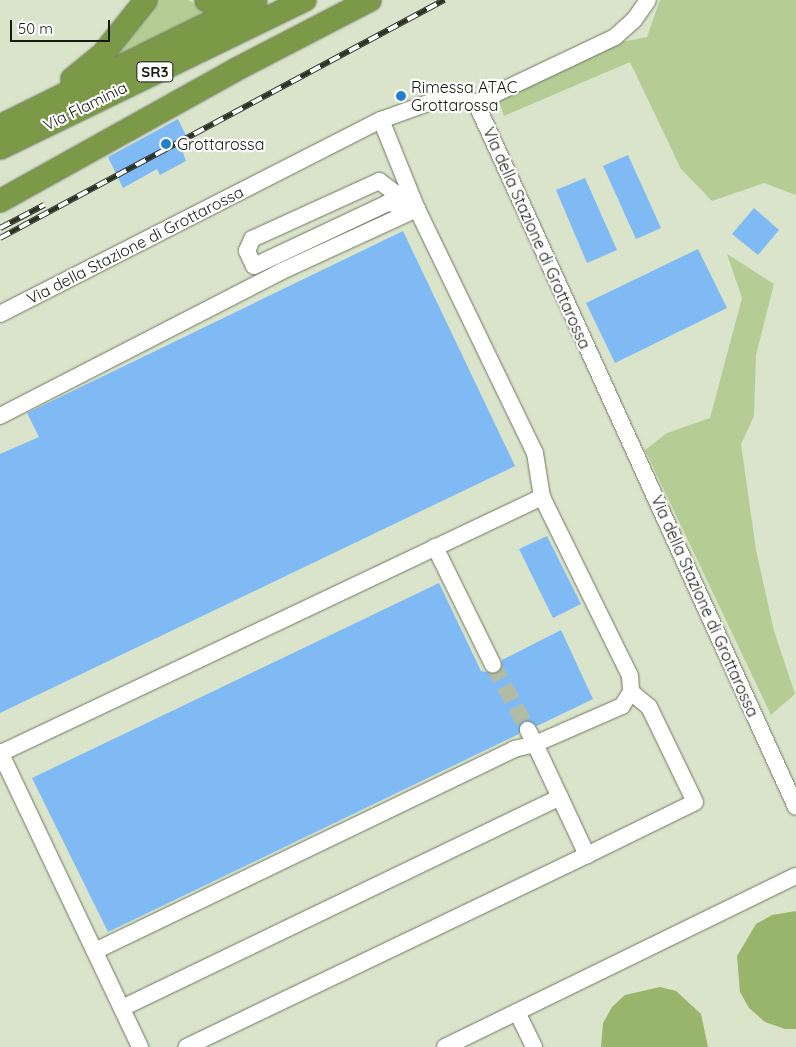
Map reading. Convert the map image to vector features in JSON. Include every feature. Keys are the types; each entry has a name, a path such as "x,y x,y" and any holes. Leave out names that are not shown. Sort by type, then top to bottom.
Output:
{"highway":[{"path":"3,138 95,62 146,0"},
{"path":"206,0 220,4 242,0"},
{"name":"Via Flaminia","path":"3,138 256,0"},
{"name":"Via Flaminia","path":"3,138 306,0"},
{"path":"3,198 370,0"}],"street":[{"path":"476,103 608,40 645,5"},
{"name":"Via della Stazione di Grottarossa","path":"0,314 381,120 450,95 476,103 794,802"},
{"path":"95,952 514,749 532,737 622,706 631,692 630,676 542,497 535,452 416,209 381,120"},
{"path":"379,181 416,209 388,203 254,266 247,251 252,239 372,182 379,181"},
{"path":"0,416 282,272 416,209"},
{"path":"140,1047 0,752 542,497"},
{"path":"435,547 493,665"},
{"path":"187,1047 695,802 648,707 631,692"},
{"path":"532,737 587,855"},
{"path":"122,1008 560,797"},
{"path":"445,1047 796,876"},
{"path":"517,1012 534,1047"}],"shaded area":[{"path":"155,0 188,0 211,12 118,62 115,57"},
{"path":"660,0 796,0 796,195 764,183 712,201 681,169 630,62 504,116 498,99 617,43 647,37"},
{"path":"727,254 774,284 756,355 754,416 741,444 756,550 774,631 795,694 771,715 645,450 667,433 710,418 742,298"},
{"path":"796,911 796,1029 785,1029 765,1022 749,1008 740,992 737,956 756,924 772,915"},
{"path":"660,987 676,991 701,1014 708,1047 601,1047 603,1023 612,1007 625,995"}],"building":[{"path":"178,119 192,148 183,153 186,161 160,175 157,169 123,188 108,157"},
{"path":"628,155 661,228 636,239 603,166"},
{"path":"585,178 617,250 587,263 556,190"},
{"path":"754,208 779,230 758,255 732,234"},
{"path":"403,231 515,466 0,713 0,454 39,437 27,413"},
{"path":"698,249 727,308 615,363 586,303"},
{"path":"547,536 581,604 553,618 519,549"},
{"path":"439,583 481,671 498,674 502,660 561,630 593,699 537,726 524,721 519,734 108,932 32,778"}],"tunnel":[{"path":"493,665 528,730"}],"railway":[{"path":"0,238 444,0"},
{"path":"0,228 44,205"}],"place":[{"name":"Rimessa ATAC Grottarossa","path":"401,96"},
{"name":"Grottarossa","path":"166,144"}]}
